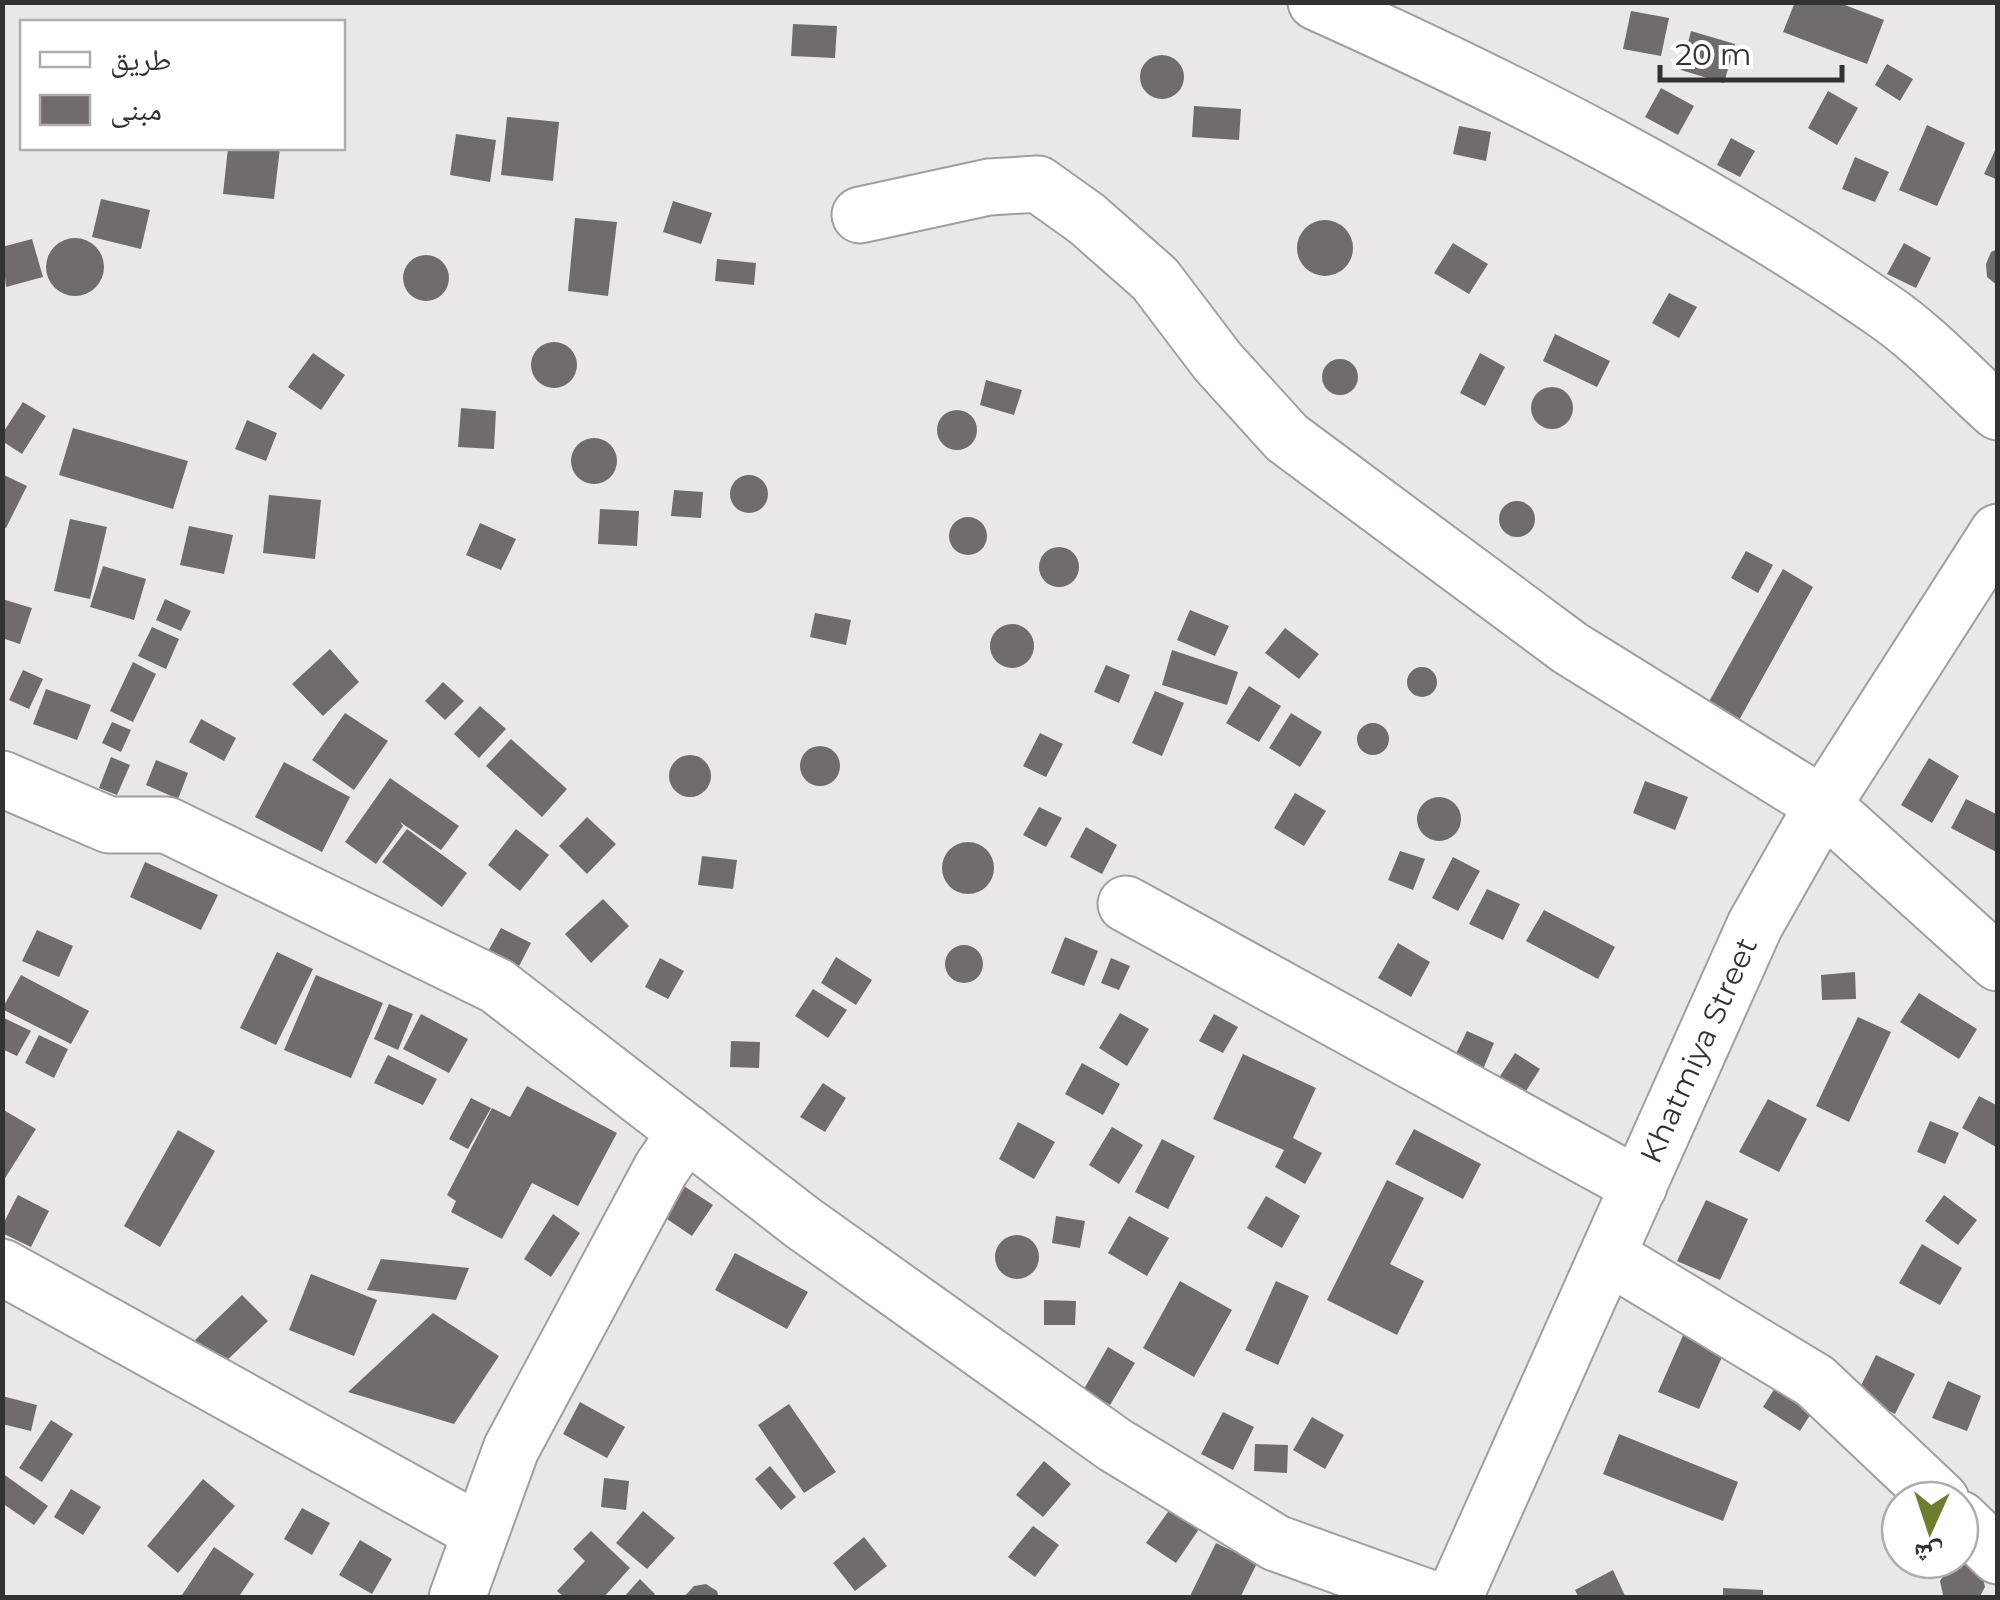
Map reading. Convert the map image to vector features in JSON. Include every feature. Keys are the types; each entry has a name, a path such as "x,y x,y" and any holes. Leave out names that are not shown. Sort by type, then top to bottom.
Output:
{"street":[{"path":"1316,2 1412,45 1580,130 1736,217 1887,313 1998,412"},
{"path":"860,215 989,187 1038,184 1087,219 1155,279 1218,362 1287,438 1570,648 1823,805 1998,963"},
{"name":"Khatmiya Street","path":"1454,1598 1755,925 1823,805 1998,532"},
{"path":"2,779 109,826 166,826 497,986 803,1223 944,1320 1115,1446 1276,1543 1429,1598"},
{"path":"1126,904 1639,1186"},
{"path":"457,1598 511,1449 660,1169 686,1132"},
{"path":"1608,1256 1816,1381 1919,1480"},
{"path":"2,1267 480,1532"},
{"path":"1980,1538 1998,1556"}],"building":[{"path":"1795,2 1837,2 1884,20 1867,64 1783,32"},
{"path":"1631,11 1669,18 1661,56 1623,49"},
{"path":"793,24 837,26 835,58 791,56"},
{"path":"1691,31 1735,44 1724,83 1681,70"},
{"path":"1162,55 1178,61 1184,77 1178,93 1162,99 1146,93 1140,77 1146,61"},
{"path":"1887,64 1913,79 1900,101 1875,85"},
{"path":"1661,88 1694,106 1678,135 1645,117"},
{"path":"1828,91 1858,108 1837,145 1808,128"},
{"path":"1194,106 1241,109 1239,140 1192,137"},
{"path":"507,117 559,122 553,181 501,175"},
{"path":"1927,125 1965,143 1937,206 1899,190"},
{"path":"1459,126 1491,132 1486,161 1453,154"},
{"path":"456,134 496,140 490,182 450,175"},
{"path":"1731,138 1755,151 1740,177 1717,165"},
{"path":"1998,144 1998,180 1984,174"},
{"path":"228,150 280,150 274,199 223,194"},
{"path":"1855,157 1889,172 1875,202 1842,189"},
{"path":"101,199 150,210 141,249 92,237"},
{"path":"673,201 712,213 701,244 663,232"},
{"path":"575,218 617,222 608,296 568,291"},
{"path":"1325,220 1345,228 1353,248 1345,268 1325,276 1305,268 1297,248 1305,228"},
{"path":"75,238 95,247 104,267 95,287 75,296 55,287 46,267 55,247"},
{"path":"32,239 43,277 6,287 2,247"},
{"path":"1453,243 1488,264 1469,294 1434,273"},
{"path":"1904,243 1931,258 1916,288 1887,274"},
{"path":"1998,249 1998,286 1987,277 1986,264 1991,252"},
{"path":"426,255 442,262 449,278 442,294 426,301 410,294 403,278 410,262"},
{"path":"717,259 756,263 754,285 715,281"},
{"path":"1669,293 1697,307 1679,338 1652,323"},
{"path":"1555,334 1610,361 1597,387 1543,361"},
{"path":"554,342 570,349 577,365 570,381 554,388 538,381 531,365 538,349"},
{"path":"313,353 345,375 321,410 288,387"},
{"path":"1480,353 1505,367 1485,406 1460,393"},
{"path":"1340,359 1353,364 1358,377 1353,390 1340,395 1327,390 1322,377 1327,364"},
{"path":"986,380 1022,390 1014,415 980,405"},
{"path":"1552,387 1567,393 1573,408 1567,423 1552,429 1537,423 1531,408 1537,393"},
{"path":"23,402 46,416 22,454 2,441 2,434"},
{"path":"461,408 496,411 494,449 458,447"},
{"path":"957,410 971,416 977,430 971,444 957,450 943,444 937,430 943,416"},
{"path":"247,420 277,433 266,461 235,449"},
{"path":"73,428 188,461 173,509 59,475"},
{"path":"594,438 610,445 617,461 610,477 594,484 578,477 571,461 578,445"},
{"path":"2,474 27,486 6,528 2,527"},
{"path":"749,475 763,480 768,494 763,508 749,513 735,508 730,494 735,480"},
{"path":"674,490 703,492 701,518 671,516"},
{"path":"269,495 321,500 315,559 263,553"},
{"path":"1517,501 1530,506 1535,519 1530,532 1517,537 1504,532 1499,519 1504,506"},
{"path":"600,509 639,511 637,546 598,544"},
{"path":"968,517 982,522 987,536 982,550 968,555 954,550 949,536 954,522"},
{"path":"70,519 107,527 90,599 54,591"},
{"path":"480,523 516,539 501,570 466,555"},
{"path":"189,526 233,535 224,574 180,565"},
{"path":"1059,547 1073,553 1079,567 1073,581 1059,587 1045,581 1039,567 1045,553"},
{"path":"1746,551 1773,565 1758,593 1731,578"},
{"path":"103,566 146,579 134,620 90,607"},
{"path":"1783,569 1813,587 1728,740 1697,723"},
{"path":"2,599 32,608 20,644 2,638"},
{"path":"165,599 191,611 181,631 156,620"},
{"path":"1190,610 1229,626 1215,656 1177,640"},
{"path":"815,613 851,620 846,645 810,637"},
{"path":"1012,624 1027,631 1034,646 1027,661 1012,668 997,661 990,646 997,631"},
{"path":"152,627 179,639 166,669 138,656"},
{"path":"1285,628 1319,654 1299,679 1265,653"},
{"path":"330,649 359,682 323,716 292,684"},
{"path":"1172,650 1238,672 1227,705 1162,685"},
{"path":"133,662 156,674 133,722 110,711"},
{"path":"1106,665 1130,675 1119,703 1094,692"},
{"path":"1422,667 1436,676 1437,682 1428,696 1422,697 1408,688 1407,682 1416,668"},
{"path":"23,670 43,679 29,709 9,700"},
{"path":"443,682 464,701 445,720 425,701"},
{"path":"1249,686 1281,706 1259,742 1226,723"},
{"path":"46,689 91,705 77,740 33,724"},
{"path":"1155,691 1184,703 1162,756 1132,743"},
{"path":"480,706 506,729 479,758 454,734"},
{"path":"345,713 388,741 354,790 312,760"},
{"path":"1291,713 1322,732 1300,767 1269,748"},
{"path":"201,719 236,738 224,761 189,742"},
{"path":"112,722 131,730 121,752 102,743"},
{"path":"1373,723 1384,728 1389,739 1384,750 1373,755 1362,750 1357,739 1362,728"},
{"path":"1040,733 1063,744 1046,777 1023,766"},
{"path":"511,739 567,789 542,817 486,766"},
{"path":"820,746 834,752 840,766 834,780 820,786 806,780 800,766 806,752"},
{"path":"690,755 705,761 711,776 705,791 690,797 675,791 669,776 675,761"},
{"path":"111,757 130,765 117,795 99,788"},
{"path":"1929,758 1959,776 1932,823 1901,805"},
{"path":"156,760 188,773 178,799 146,785"},
{"path":"284,762 350,797 322,852 255,817"},
{"path":"390,778 459,826 441,850 400,822 403,826 376,864 345,842"},
{"path":"1645,781 1688,797 1675,830 1633,813"},
{"path":"1295,793 1326,811 1304,846 1274,828"},
{"path":"1439,797 1454,804 1461,819 1454,834 1439,841 1424,834 1417,819 1424,804"},
{"path":"1966,799 1998,815 1998,853 1951,828"},
{"path":"1039,807 1062,818 1046,847 1023,835"},
{"path":"587,817 616,844 587,874 559,846"},
{"path":"1086,827 1117,845 1102,874 1070,857"},
{"path":"407,829 467,873 442,907 382,862"},
{"path":"516,829 549,855 520,891 488,865"},
{"path":"968,842 986,850 994,868 986,886 968,894 950,886 942,868 950,850"},
{"path":"1400,851 1425,859 1413,890 1388,880"},
{"path":"702,856 737,860 733,889 698,885"},
{"path":"1453,857 1480,871 1458,911 1432,898"},
{"path":"145,862 218,895 201,930 130,897"},
{"path":"1487,889 1520,904 1503,940 1469,924"},
{"path":"603,899 629,926 591,963 565,934"},
{"path":"1544,910 1615,947 1598,979 1526,941"},
{"path":"501,928 531,943 517,970 487,953"},
{"path":"37,930 73,946 59,977 22,961"},
{"path":"1065,937 1098,951 1084,986 1051,973"},
{"path":"1398,943 1430,962 1411,997 1378,978"},
{"path":"964,945 977,951 983,964 977,977 964,983 951,977 945,964 951,951"},
{"path":"277,952 313,969 276,1045 240,1028"},
{"path":"836,957 872,980 856,1005 821,983"},
{"path":"660,958 684,971 668,999 645,987"},
{"path":"1111,958 1130,966 1119,990 1101,983"},
{"path":"1855,972 1856,999 1822,1000 1821,975"},
{"path":"21,975 89,1011 71,1044 2,1009"},
{"path":"316,975 383,1003 351,1078 284,1050"},
{"path":"813,989 847,1010 828,1038 795,1016"},
{"path":"1919,993 1977,1029 1959,1059 1900,1022"},
{"path":"389,1004 413,1014 398,1050 374,1039"},
{"path":"1120,1013 1149,1029 1127,1066 1099,1048"},
{"path":"421,1014 468,1039 449,1073 403,1049"},
{"path":"1214,1014 1238,1027 1223,1053 1199,1041"},
{"path":"2,1017 31,1031 17,1056 2,1049"},
{"path":"1858,1017 1891,1032 1849,1122 1816,1106"},
{"path":"1467,1031 1494,1043 1479,1079 1450,1066"},
{"path":"39,1035 68,1049 54,1078 25,1063"},
{"path":"731,1041 760,1042 759,1068 730,1067"},
{"path":"1515,1053 1540,1069 1519,1102 1493,1087"},
{"path":"1243,1054 1316,1088 1293,1138 1322,1153 1305,1184 1275,1167 1284,1150 1213,1119"},
{"path":"388,1055 437,1079 423,1105 374,1083"},
{"path":"1082,1063 1120,1084 1103,1115 1065,1094"},
{"path":"823,1083 846,1098 825,1132 800,1117"},
{"path":"527,1086 617,1133 578,1206 532,1183 502,1239 451,1212 456,1201 447,1195 492,1108 510,1117"},
{"path":"1979,1096 1998,1106 1998,1148 1962,1128"},
{"path":"471,1098 491,1108 468,1149 449,1139"},
{"path":"1768,1099 1807,1119 1779,1172 1739,1152"},
{"path":"2,1109 36,1129 2,1183"},
{"path":"1930,1121 1959,1133 1945,1164 1917,1152"},
{"path":"1018,1122 1055,1142 1034,1179 999,1159"},
{"path":"1112,1127 1143,1145 1119,1184 1089,1165"},
{"path":"1414,1129 1481,1164 1463,1199 1395,1164"},
{"path":"178,1130 215,1151 160,1247 124,1226"},
{"path":"1162,1139 1195,1156 1168,1209 1135,1192"},
{"path":"1387,1180 1424,1198 1390,1264 1424,1281 1397,1335 1327,1300"},
{"path":"681,1184 713,1205 692,1236 661,1215"},
{"path":"18,1195 49,1211 31,1247 2,1233"},
{"path":"1944,1195 1977,1220 1958,1245 1925,1221"},
{"path":"1266,1196 1300,1216 1282,1248 1247,1228"},
{"path":"1706,1200 1748,1219 1720,1280 1677,1261"},
{"path":"553,1214 580,1233 551,1277 524,1259"},
{"path":"1056,1216 1085,1221 1080,1248 1052,1243"},
{"path":"1129,1216 1169,1238 1147,1276 1108,1253"},
{"path":"1017,1235 1033,1241 1039,1257 1033,1273 1017,1279 1001,1273 995,1257 1001,1241"},
{"path":"1922,1244 1962,1268 1940,1305 1899,1283"},
{"path":"735,1253 808,1292 787,1329 715,1290"},
{"path":"381,1259 469,1268 456,1300 367,1290"},
{"path":"311,1274 377,1300 354,1356 289,1330"},
{"path":"1180,1281 1232,1310 1194,1377 1143,1348"},
{"path":"1276,1281 1309,1296 1278,1365 1245,1350"},
{"path":"242,1295 268,1321 221,1366 195,1340"},
{"path":"1044,1300 1076,1301 1075,1325 1044,1325"},
{"path":"433,1313 499,1356 454,1424 348,1392"},
{"path":"1685,1331 1726,1348 1699,1409 1658,1392"},
{"path":"1108,1347 1135,1363 1110,1405 1084,1389"},
{"path":"1876,1355 1915,1374 1895,1414 1857,1394"},
{"path":"1780,1380 1817,1404 1800,1431 1763,1407"},
{"path":"1948,1381 1981,1396 1967,1431 1932,1418"},
{"path":"2,1396 37,1405 31,1431 2,1424"},
{"path":"580,1402 625,1427 607,1458 563,1434"},
{"path":"789,1404 836,1472 804,1493 758,1425"},
{"path":"1223,1412 1254,1427 1233,1470 1201,1454"},
{"path":"1312,1417 1344,1435 1325,1469 1293,1450"},
{"path":"51,1420 73,1434 42,1482 19,1468"},
{"path":"1619,1434 1738,1482 1723,1521 1603,1474"},
{"path":"1255,1444 1288,1445 1287,1473 1254,1471"},
{"path":"1044,1461 1071,1484 1043,1517 1016,1495"},
{"path":"770,1466 796,1497 781,1510 755,1479"},
{"path":"2,1473 48,1506 34,1525 2,1503"},
{"path":"604,1478 629,1481 626,1510 601,1507"},
{"path":"203,1479 235,1506 178,1573 147,1546"},
{"path":"71,1489 101,1507 83,1535 54,1517"},
{"path":"302,1508 330,1523 312,1555 284,1539"},
{"path":"1170,1509 1199,1529 1176,1563 1146,1543"},
{"path":"643,1511 675,1538 647,1569 616,1543"},
{"path":"1033,1526 1059,1545 1035,1577 1008,1557"},
{"path":"591,1531 630,1568 603,1598 565,1598 557,1591 585,1561 573,1549"},
{"path":"864,1537 887,1566 855,1591 833,1563"},
{"path":"360,1540 392,1559 372,1594 339,1575"},
{"path":"1216,1543 1257,1563 1240,1598 1189,1598"},
{"path":"214,1547 254,1574 238,1598 180,1598"},
{"path":"1613,1570 1626,1598 1579,1598 1575,1590"},
{"path":"1980,1572 1985,1587 1979,1598 1946,1598 1940,1581 1980,1580"},
{"path":"640,1579 655,1594 651,1598 623,1598"},
{"path":"706,1584 717,1591 719,1598 683,1598 694,1586"},
{"path":"1723,1588 1763,1590 1763,1598 1723,1598"}]}
